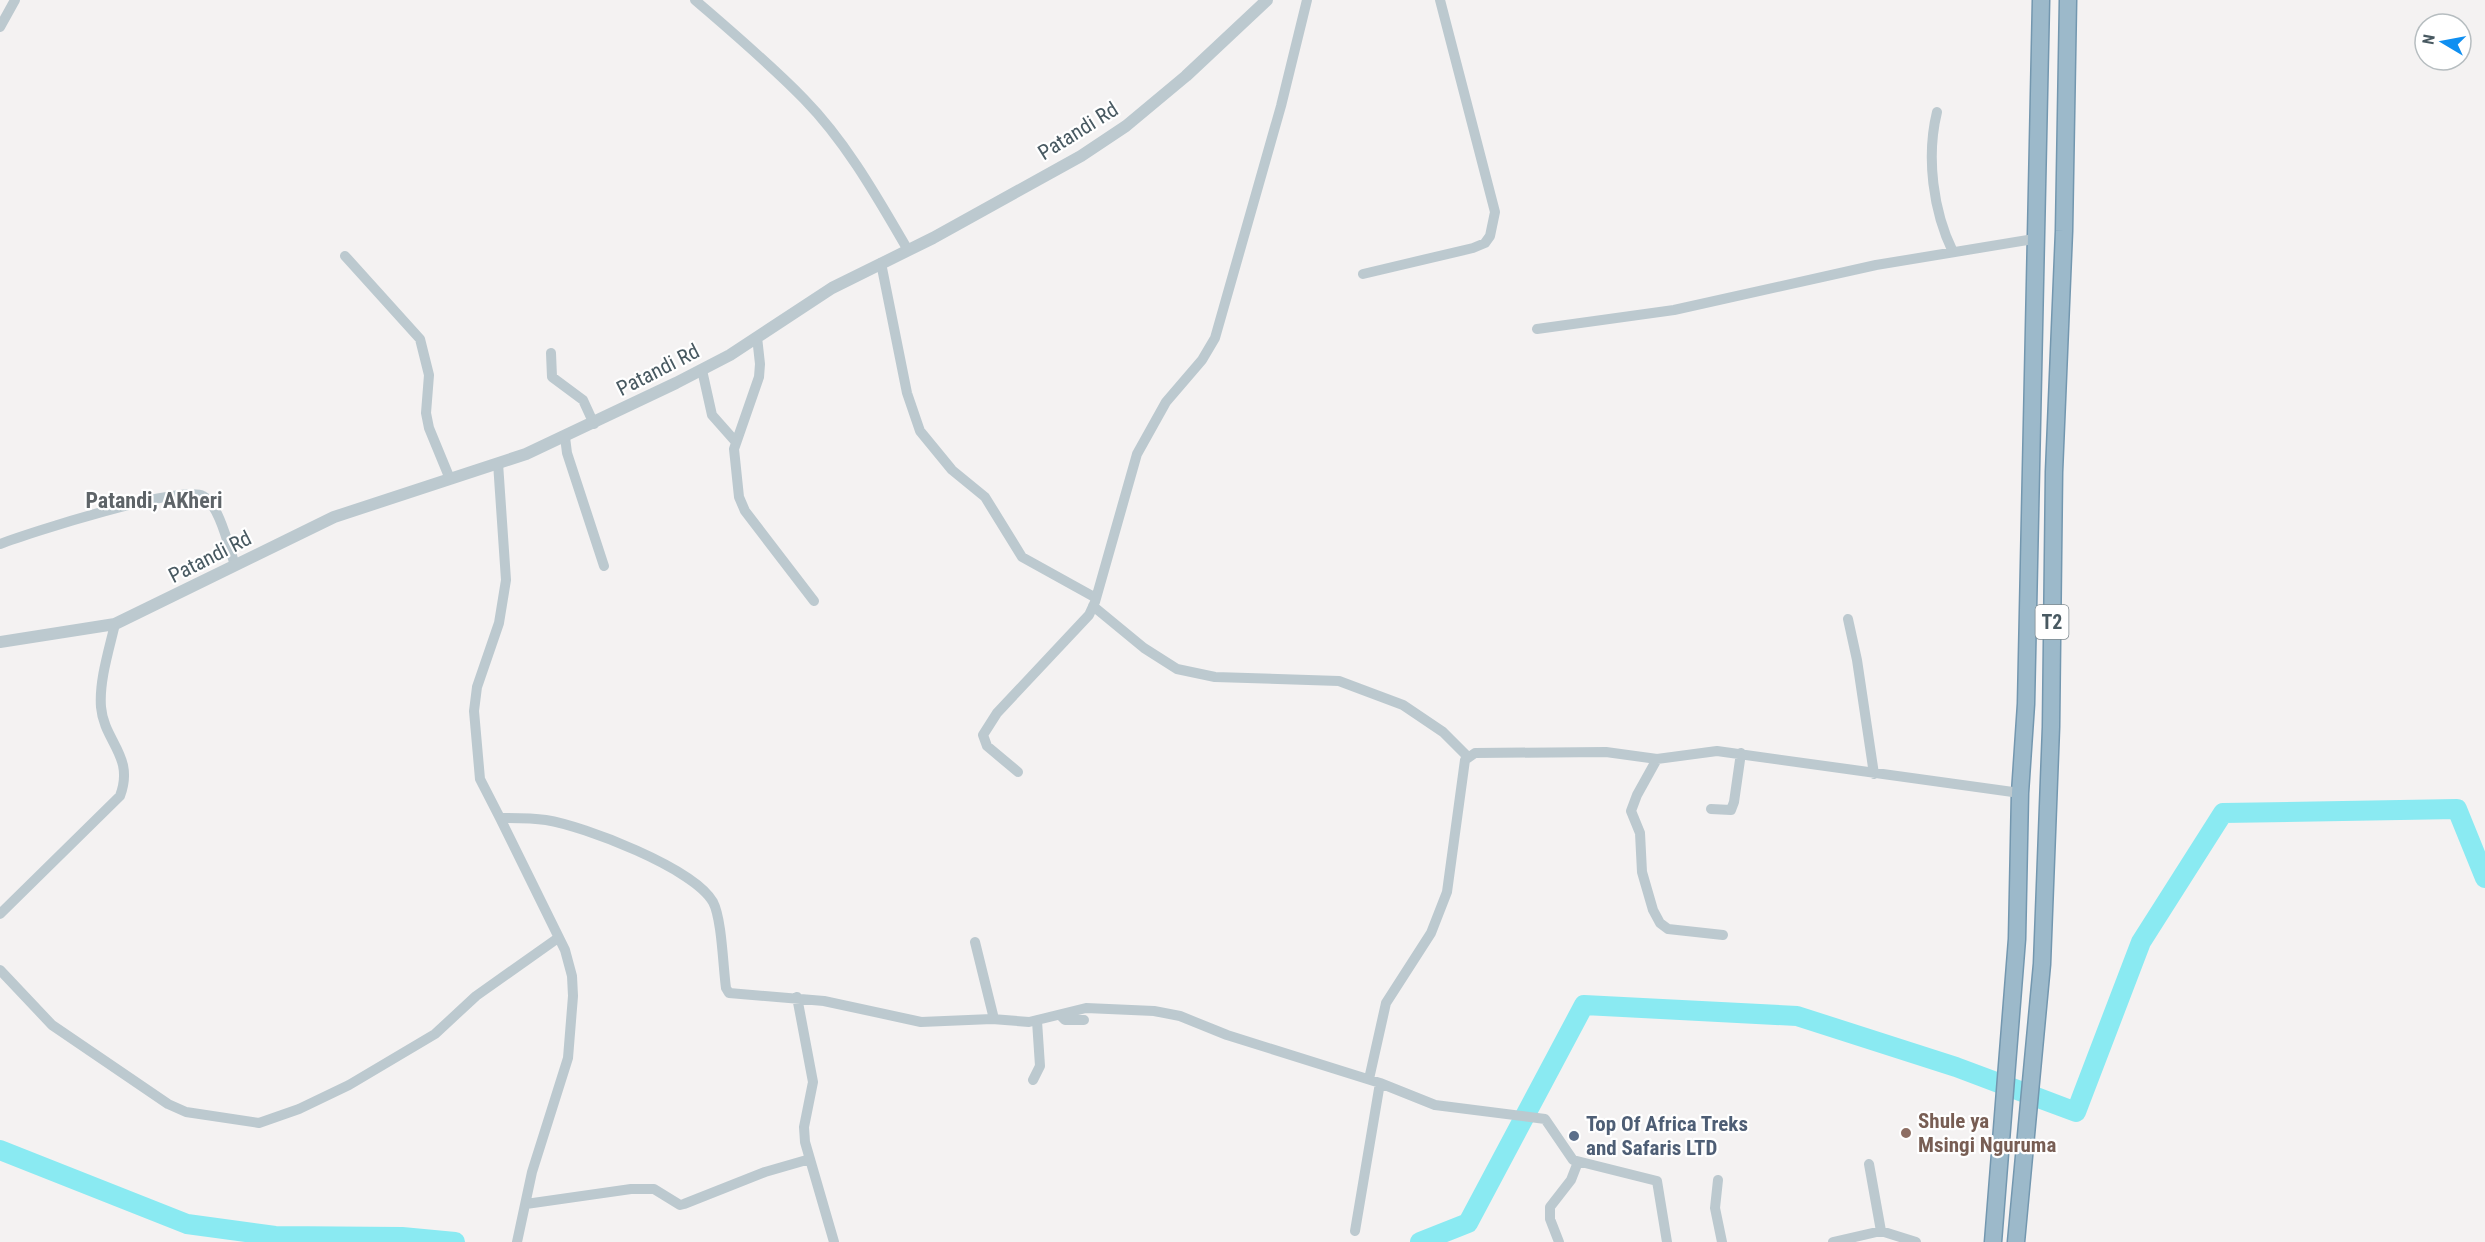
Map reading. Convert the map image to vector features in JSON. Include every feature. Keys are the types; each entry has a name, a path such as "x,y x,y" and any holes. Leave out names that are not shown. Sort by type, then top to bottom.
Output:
{"highway":[{"name":"T2","path":"1993,1242 2017,939 2020,793 2026,704 2034,239 2041,0"},
{"name":"T2","path":"2016,1242 2042,964 2051,727 2054,472 2064,231 2068,0"},
{"path":"2033,397 2056,397"},
{"path":"2031,474 2054,472"}],"street":[{"path":"0,27 15,0"},
{"path":"695,0 762,59 820,117 858,166 908,250"},
{"name":"Patandi Rd","path":"0,642 115,624 192,589 235,565 334,517 498,463 564,437 702,370 832,288 908,250 1081,156 1126,126 1186,76 1267,0"},
{"path":"1018,772 987,746 983,735 997,713 1081,626 1094,602 1137,454 1166,402 1202,360 1215,338 1281,106 1307,0"},
{"path":"1363,274 1473,248 1485,243 1493,227 1495,212 1440,0"},
{"path":"1937,112 1933,126 1932,175 1940,220 1953,252"},
{"path":"1537,329 1674,310 1807,279 2034,239"},
{"path":"345,256 420,339 429,375 426,412 429,428 450,479"},
{"path":"881,262 907,393 920,431 952,471 985,497 1023,557 1094,602 1144,648 1177,669 1215,677 1339,681 1403,705 1443,732 1468,757"},
{"path":"757,337 759,377 735,441 733,456 739,497 744,511 797,576 814,601"},
{"path":"551,353 552,377 583,399 594,424"},
{"path":"702,370 712,415 735,441"},
{"path":"564,437 567,453 604,566"},
{"path":"498,463 506,580 499,623 477,687 474,711 480,779 558,938 573,976 572,1030 568,1058 532,1172 517,1242"},
{"path":"0,544 28,533 136,503 194,493 206,497 215,509 235,565"},
{"path":"1848,619 1857,660 1874,774"},
{"path":"0,914 120,796 126,773 101,707 108,652 115,624"},
{"path":"1355,1231 1386,1003 1431,933 1447,892 1464,765 1468,757 1475,753 1606,752 1657,759 1717,751 2020,793"},
{"path":"1712,809 1731,810 1741,753"},
{"path":"1657,759 1631,811 1640,833 1642,872 1653,910 1660,923 1668,928 1723,935"},
{"path":"500,818 558,823 610,839 674,868 701,888 713,903 727,991 797,997 921,1022 994,1019 1037,1021 1086,1008 1110,1007 1180,1016 1227,1035 1375,1081 1435,1105 1545,1119 1566,1152 1578,1162 1657,1181 1667,1242"},
{"path":"0,970 52,1025 176,1109 259,1123 299,1109 404,1054 435,1034 476,996 558,938"},
{"path":"975,942 994,1019"},
{"path":"797,997 813,1082 804,1127 810,1159 834,1242"},
{"path":"1061,1016 1065,1020 1084,1020"},
{"path":"1033,1080 1040,1066 1037,1021"},
{"path":"526,1204 631,1189 654,1189 684,1204 765,1172 810,1159"},
{"path":"1559,1242 1550,1219 1550,1207 1571,1180 1578,1162"},
{"path":"1869,1164 1881,1231"},
{"path":"1718,1180 1715,1208 1722,1242"},
{"path":"1833,1242 1881,1231 1916,1242"}],"waterway":[{"path":"1420,1242 1468,1223 1584,1005 1797,1016 1956,1067 2076,1112 2141,942 2223,813 2457,809 2485,878"},
{"path":"0,1150 187,1224 275,1236 402,1237 455,1242"}],"place":[{"name":"Shule ya Msingi Nguruma","path":"1906,1133"},
{"name":"Top Of Africa Treks and Safaris LTD","path":"1574,1136"}],"district":[{"name":"Patandi, AKheri","path":"154,500"}]}
